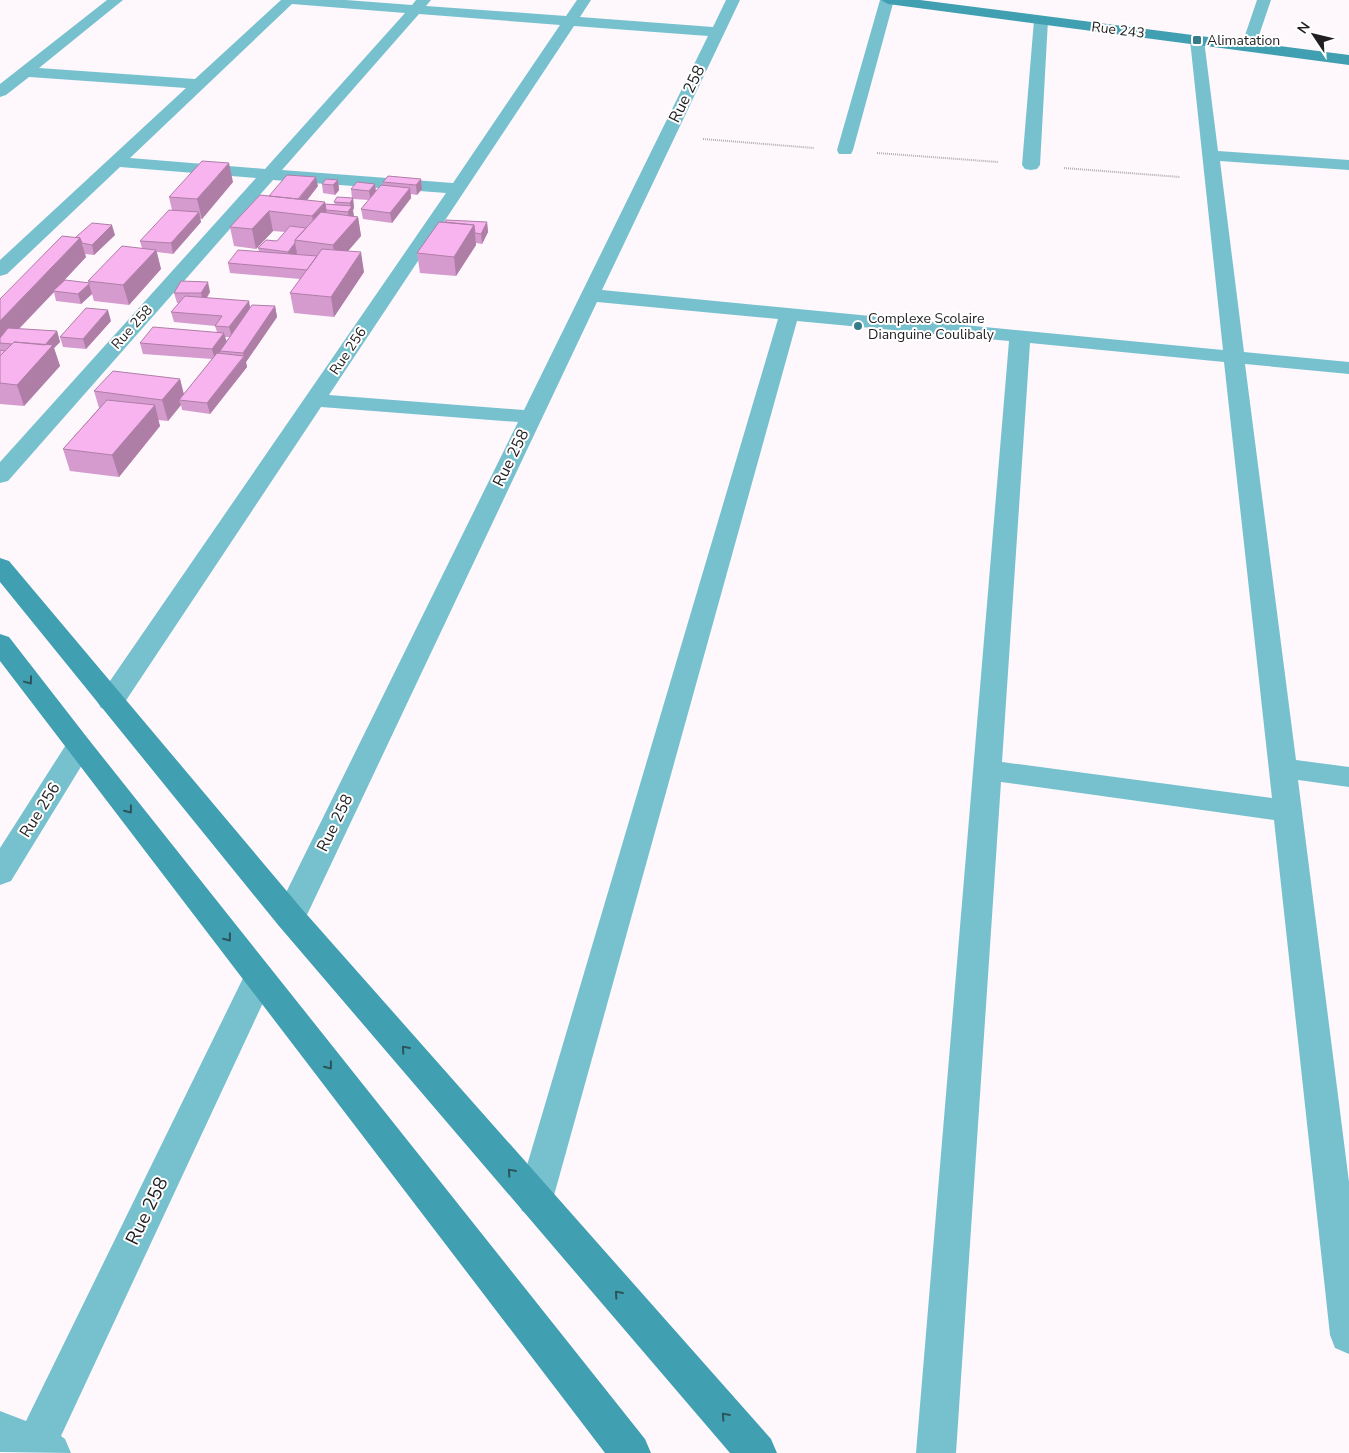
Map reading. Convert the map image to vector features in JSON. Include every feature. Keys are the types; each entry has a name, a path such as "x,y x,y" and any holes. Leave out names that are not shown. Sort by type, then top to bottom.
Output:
{"street":[{"path":"0,92 116,0"},
{"path":"0,270 289,0 419,5 569,21 717,32"},
{"name":"Rue 256","path":"111,701 584,0"},
{"name":"Rue 258","path":"290,917 732,0"},
{"path":"845,150 887,0"},
{"name":"Rue 243","path":"887,0 1349,60"},
{"path":"1248,47 1264,0"},
{"name":"Rue 258","path":"0,476 419,5"},
{"path":"1031,165 1041,20"},
{"path":"1197,40 1349,1335"},
{"path":"26,72 200,84"},
{"path":"117,162 458,189"},
{"path":"1212,167 1349,165"},
{"path":"590,295 1349,368"},
{"path":"535,1199 789,315"},
{"path":"936,1453 1020,337"},
{"path":"315,400 531,417"},
{"path":"0,566 290,917 757,1453"},
{"path":"0,643 258,977 631,1453"},
{"name":"Rue 256","path":"0,873 79,747"},
{"path":"1283,768 1349,777"},
{"path":"987,770 1287,811"},
{"name":"Rue 258","path":"29,1443 258,977"}],"path":[{"path":"667,136 1031,165 1212,167"}],"building":[{"path":"202,161 229,163 197,199 169,197"},
{"path":"287,175 316,177 298,199 269,196"},
{"path":"388,176 421,179 416,185 383,182"},
{"path":"326,179 338,180 333,185 322,184"},
{"path":"357,182 375,184 369,191 351,189"},
{"path":"381,185 410,188 390,213 361,209"},
{"path":"260,195 325,202 312,216 269,211 252,229 230,227"},
{"path":"337,197 353,198 350,203 334,202"},
{"path":"325,204 352,206 348,212 326,210"},
{"path":"169,210 199,212 171,243 140,241"},
{"path":"321,212 358,217 333,245 295,240"},
{"path":"446,220 487,222 481,234 475,233 474,225 445,222"},
{"path":"439,222 474,225 454,257 417,253"},
{"path":"92,223 112,225 92,245 82,243 80,238 76,237"},
{"path":"290,226 306,228 295,240 295,243 288,252 258,248 266,240 277,241"},
{"path":"62,236 80,238 0,321 0,299"},
{"path":"122,246 156,250 123,285 88,281"},
{"path":"322,249 361,252 331,297 290,293"},
{"path":"238,250 317,256 307,270 228,263"},
{"path":"65,280 90,283 78,294 53,291"},
{"path":"181,281 208,282 201,293 174,293"},
{"path":"185,296 249,301 229,327 215,326 222,316 171,312"},
{"path":"252,305 275,306 243,353 220,351"},
{"path":"86,308 108,310 83,339 60,337"},
{"path":"153,327 224,333 212,349 140,343"},
{"path":"8,328 57,331 45,345 14,342 12,344 0,343 0,338"},
{"path":"14,342 53,345 17,385 0,383 0,356"},
{"path":"217,353 244,356 207,403 179,400"},
{"path":"113,371 180,379 162,400 94,391"},
{"path":"107,400 155,405 112,455 63,449"}],"place":[{"name":"Alimatation","path":"1197,40"},
{"name":"Complexe Scolaire Dianguine Coulibaly","path":"858,326"}]}
